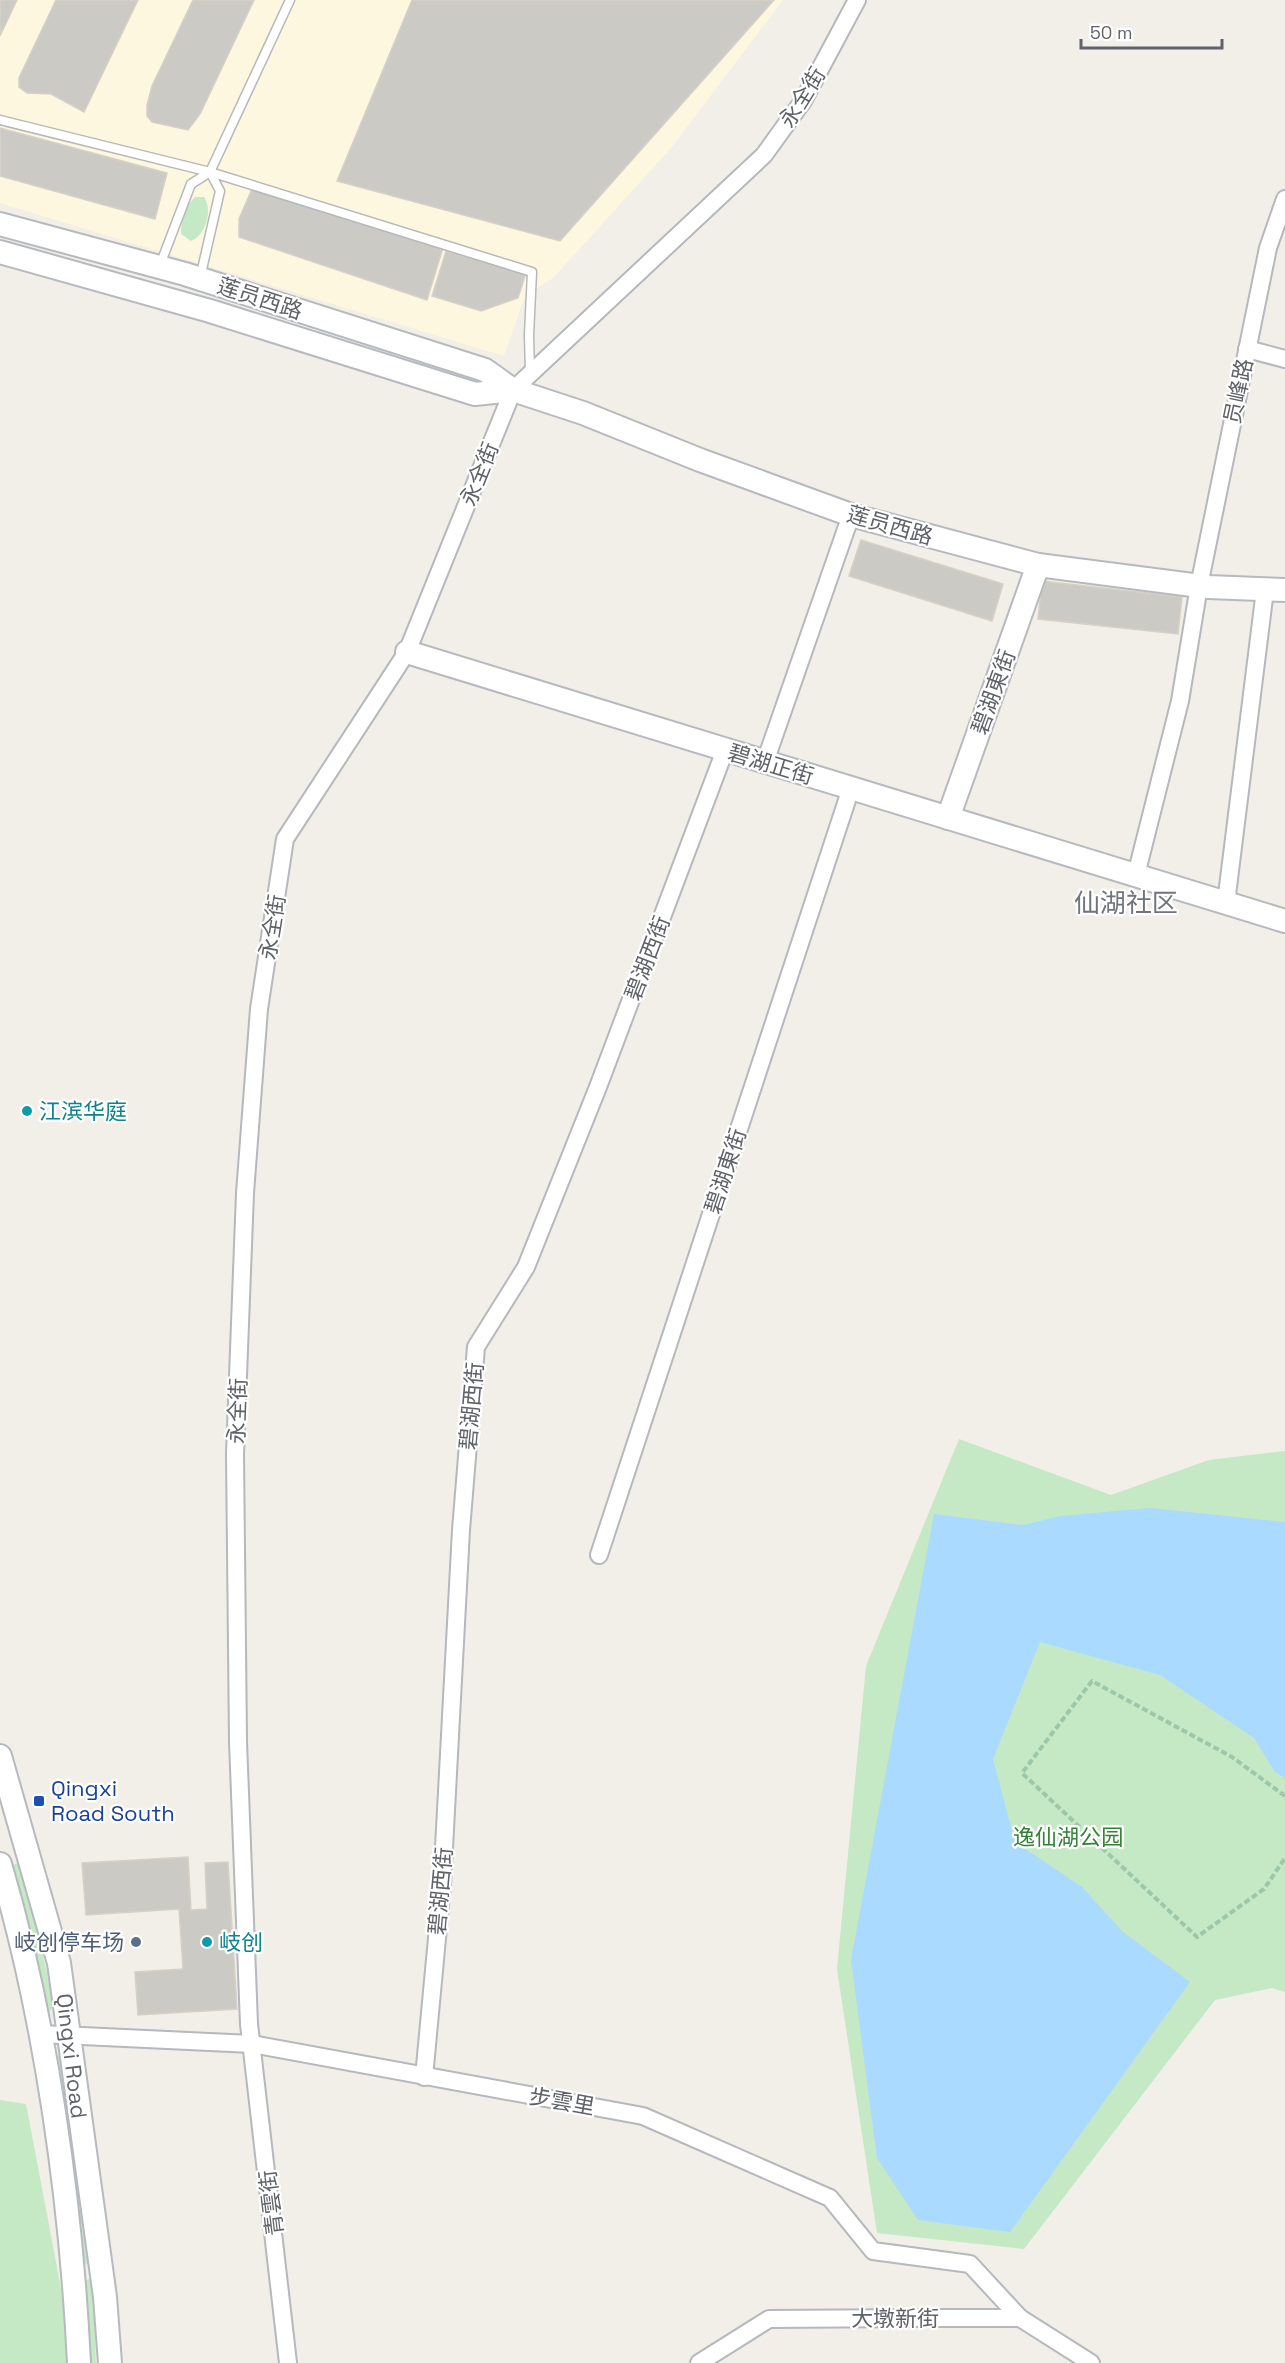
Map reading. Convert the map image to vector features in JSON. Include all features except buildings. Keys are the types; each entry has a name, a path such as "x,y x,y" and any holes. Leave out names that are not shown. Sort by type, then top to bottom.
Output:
{"main road":[{"name":"莲员西路","path":"0,224 199,279 485,370 513,390 583,413 851,515 1038,565 1199,586 1275,590"},
{"name":"莲员西路","path":"0,252 210,311 475,394 513,390"},
{"name":"碧湖東街","path":"948,818 1038,565"},
{"name":"碧湖正街","path":"407,652 1285,921"},
{"name":"Qingxi Road","path":"0,1756 59,1963 102,2280 110,2363"},
{"path":"0,1854 15,1853 22,1850 26,1844"},
{"name":"Qingxi Road","path":"0,1864 13,1908 40,2034 73,2279 78,2363"},
{"path":"73,2279 81,2273 86,2273 102,2280"}],"street":[{"name":"永全街","path":"252,2044 238,1742 235,1454 245,1193 259,1009 285,839 407,652 513,390 764,155 803,101 857,0"},
{"name":"员峰路","path":"1136,876 1180,701 1199,586 1268,248 1285,199"},
{"path":"1247,349 1285,359"},
{"path":"765,762 851,515"},
{"path":"1226,903 1275,590"},
{"name":"碧湖西街","path":"424,2077 442,1885 461,1530 476,1347 526,1267 598,1087 725,750"},
{"name":"碧湖東街","path":"599,1555 851,788"},
{"name":"步雲里","path":"40,2034 252,2044 643,2116 830,2198 873,2251 970,2264 1020,2318"},
{"name":"青雲街","path":"252,2044 288,2363"},
{"path":"1020,2318 1091,2363"},
{"name":"大墩新街","path":"699,2363 769,2319 1020,2318"}],"lane":[{"path":"159,267 171,241 191,184 210,172 290,0"},
{"path":"0,120 210,172 532,272 530,374"},
{"path":"199,279 220,191 210,172"}],"path":[{"path":"1285,1796 1232,1757 1092,1681 1022,1773 1197,1936 1263,1889 1285,1858"}],"shaded area":[{"path":"0,0 783,0 671,148 553,278 525,296 504,356 0,203"}],"green space":[{"path":"195,197 204,197 207,202 208,215 201,233 191,241 181,234 181,229 186,209"},
{"name":"逸仙湖公园","path":"959,1439 1111,1495 1209,1460 1285,1451 1285,1992 1272,1988 1215,2000 1024,2249 877,2233 837,1969 866,1666"},
{"path":"22,1861 54,2005 49,2013 44,2011 11,1866"},
{"path":"61,2055 91,2262 88,2264 82,2263 55,2057"},
{"path":"0,2100 26,2104 66,2315 69,2363 0,2363"},
{"path":"89,2279 93,2283 96,2363 87,2363 84,2281"}],"water":[{"name":"逸仙湖公园","path":"1150,1508 1285,1522 1285,1778 1275,1772 1254,1738 1160,1675 1040,1642 993,1759 1015,1842 1082,1887 1123,1932 1190,1982 1010,2232 918,2220 877,2158 851,1960 934,1514 1023,1525 1061,1516"}],"place":[{"name":"江滨华庭","path":"27,1111"},
{"name":"Qingxi Road South","path":"39,1801"},
{"name":"岐创停车场","path":"136,1942"},
{"name":"岐创","path":"207,1942"}],"district":[{"name":"仙湖社区","path":"1126,903"}]}
